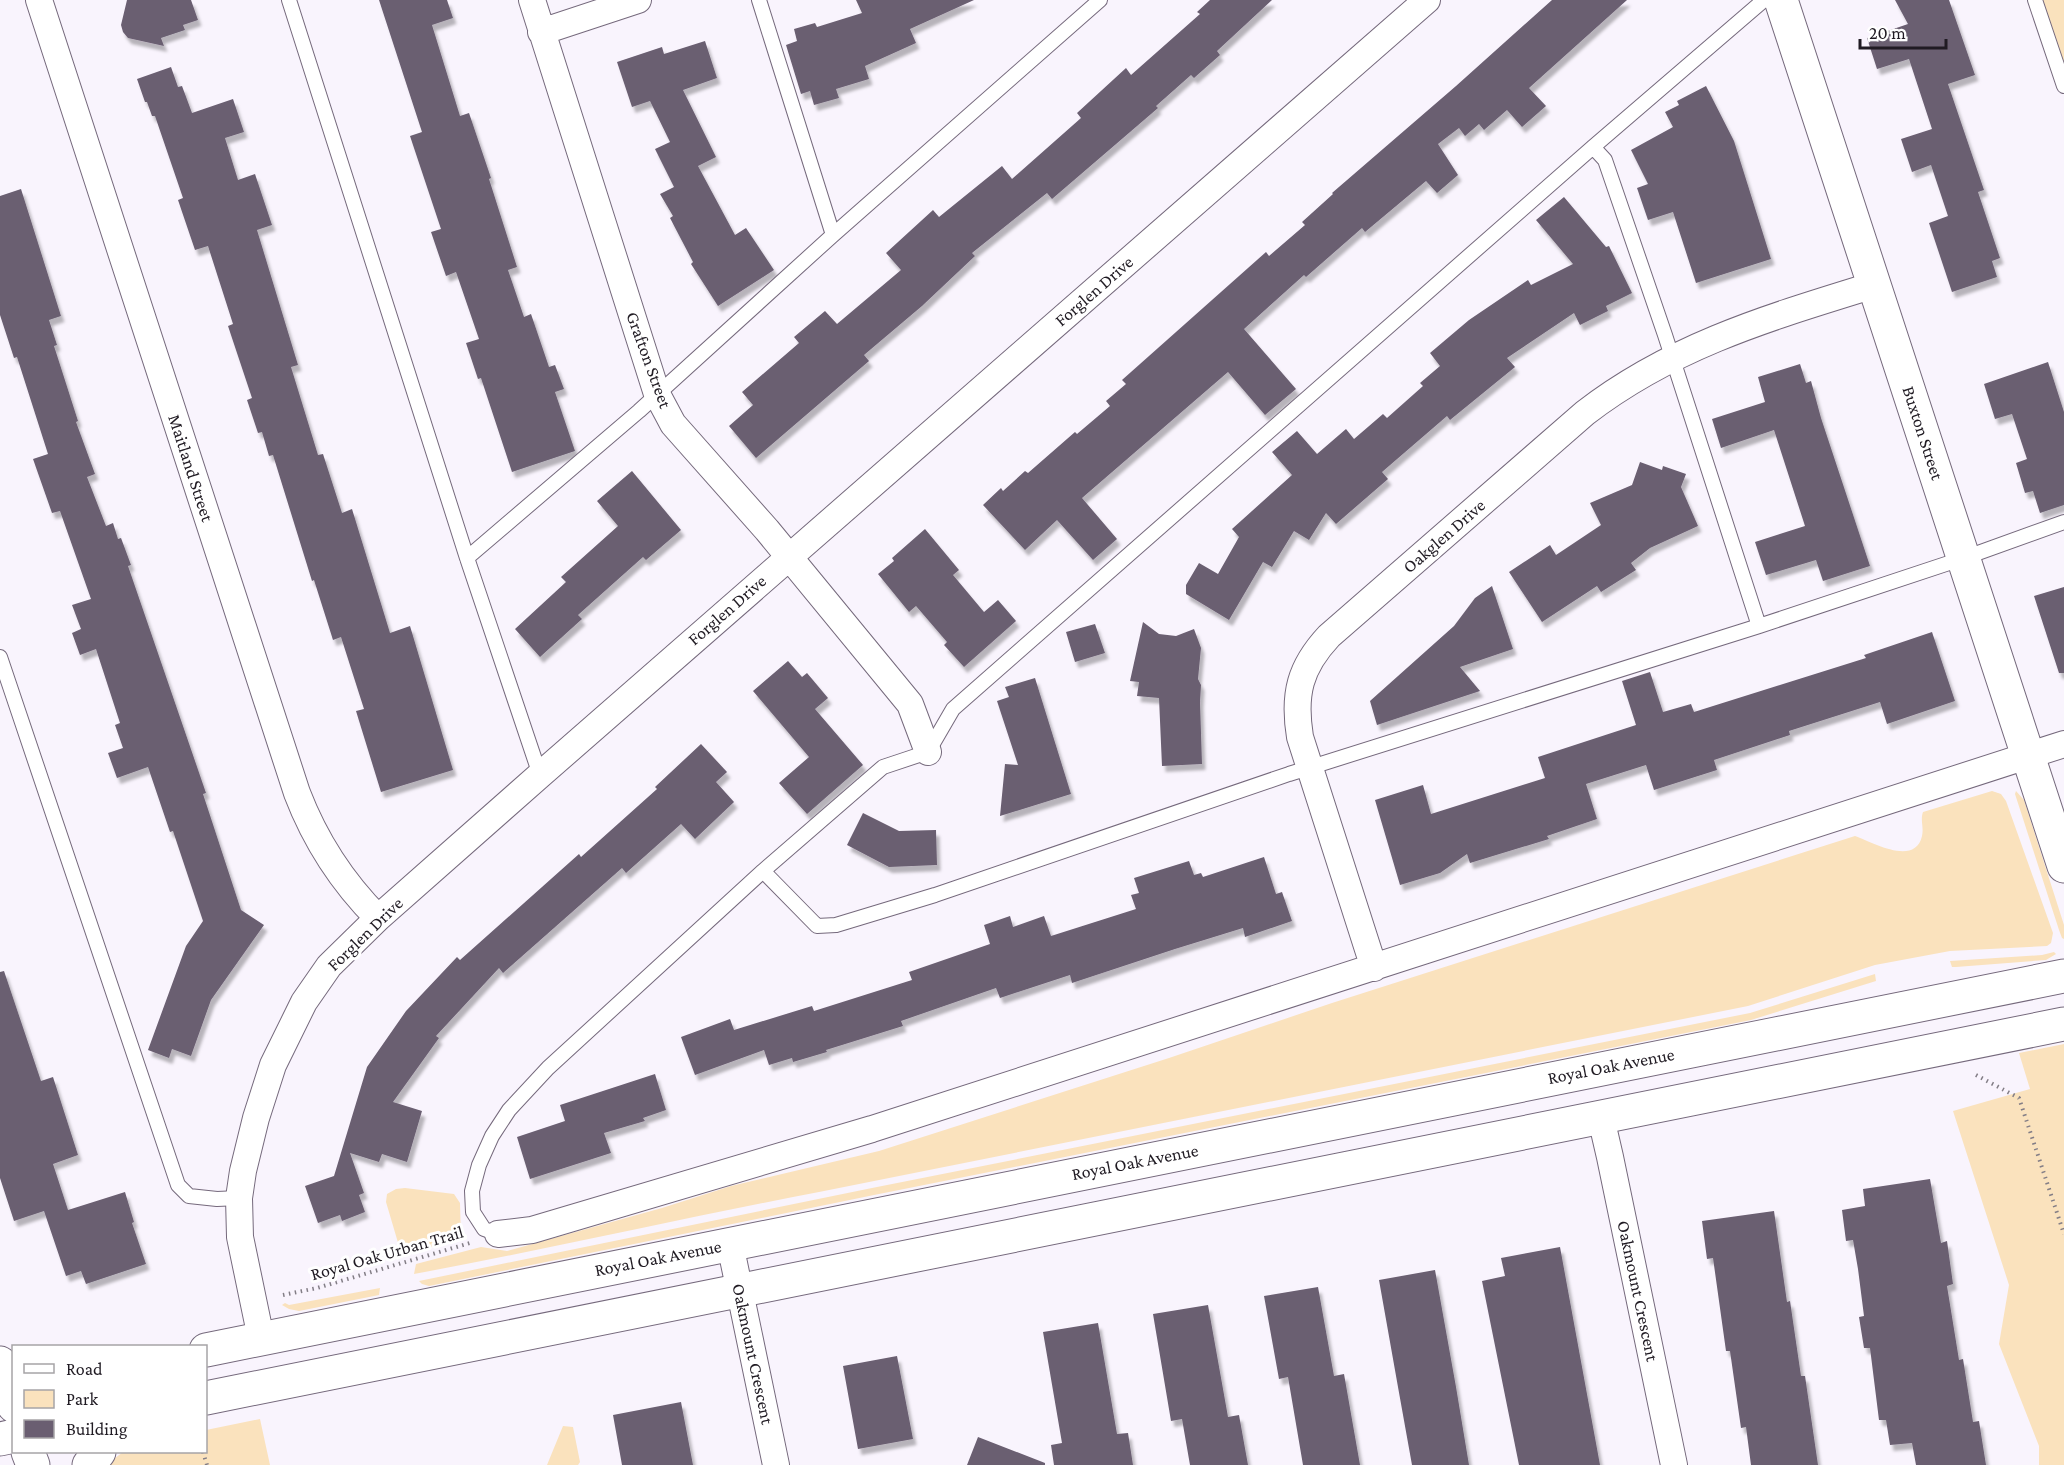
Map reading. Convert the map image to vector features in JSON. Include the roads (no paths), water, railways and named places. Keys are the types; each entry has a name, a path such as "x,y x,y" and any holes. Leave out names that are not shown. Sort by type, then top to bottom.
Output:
{"main road":[{"name":"Buxton Street","path":"1781,0 2064,866"},
{"name":"Royal Oak Avenue","path":"207,1350 2064,976"},
{"path":"207,1398 2064,1024"},
{"path":"89,1465 98,1453"}],"street":[{"name":"Maitland Street","path":"39,0 300,802 321,844 355,892 378,918"},
{"name":"Grafton Street","path":"532,0 657,394 673,424 788,556 910,704 928,752"},
{"path":"541,32 638,0"},
{"name":"Forglen Drive","path":"261,1338 240,1237 239,1198 256,1118 273,1065 304,1002 329,966 378,918 788,556 1427,0"},
{"name":"Oakglen Drive","path":"1374,968 1300,737 1297,705 1299,684 1316,650 1329,636 1586,413 1631,380 1672,357 1732,331 1874,285"},
{"path":"498,1234 531,1230 872,1129 2064,744"},
{"name":"Oakmount Crescent","path":"1601,1118 1674,1465"},
{"name":"Oakmount Crescent","path":"730,1244 776,1465"}],"lane":[{"path":"289,0 467,558 540,775"},
{"path":"759,0 833,235"},
{"path":"467,558 657,394 833,235 1100,0"},
{"path":"498,1234 484,1229 473,1212 472,1191 479,1165 492,1136 509,1110 548,1068 763,871 883,767 928,752 953,709 1593,147 1764,0"},
{"path":"2035,0 2064,86"},
{"path":"1593,147 1605,160 1760,626"},
{"path":"763,871 817,926 836,925 935,895 1309,768 1760,626 2064,522"},
{"path":"0,657 178,1185 189,1196 217,1199 239,1198"}]}
